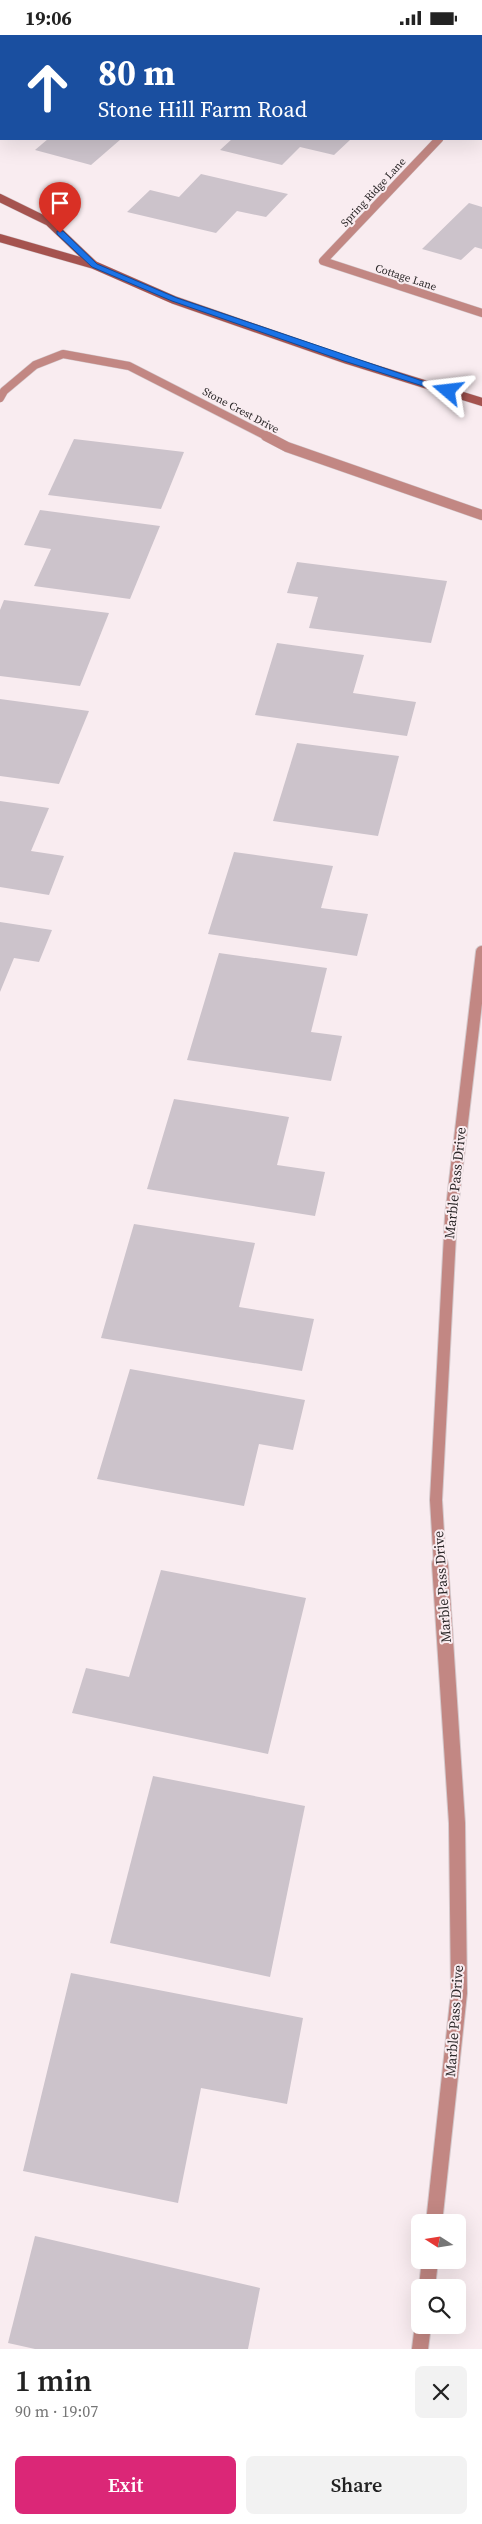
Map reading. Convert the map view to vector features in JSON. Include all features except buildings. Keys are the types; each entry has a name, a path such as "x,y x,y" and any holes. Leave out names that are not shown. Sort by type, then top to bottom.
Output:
{"street":[{"name":"Spring Ridge Lane","path":"323,261 438,140"},
{"path":"0,198 48,222 94,265"},
{"path":"0,238 94,265 174,300 347,359 482,402"},
{"name":"Cottage Lane","path":"323,261 482,313"},
{"name":"Stone Crest Drive","path":"0,398 4,391 36,365 63,354 129,366 191,396 287,447 482,515"},
{"name":"Marble Pass Drive","path":"435,2214 459,1993 457,1823 436,1500 451,1216 482,952"},
{"path":"420,2349 422,2334"}],"route":[{"path":"60,233 94,265 174,300 448,391"}]}
